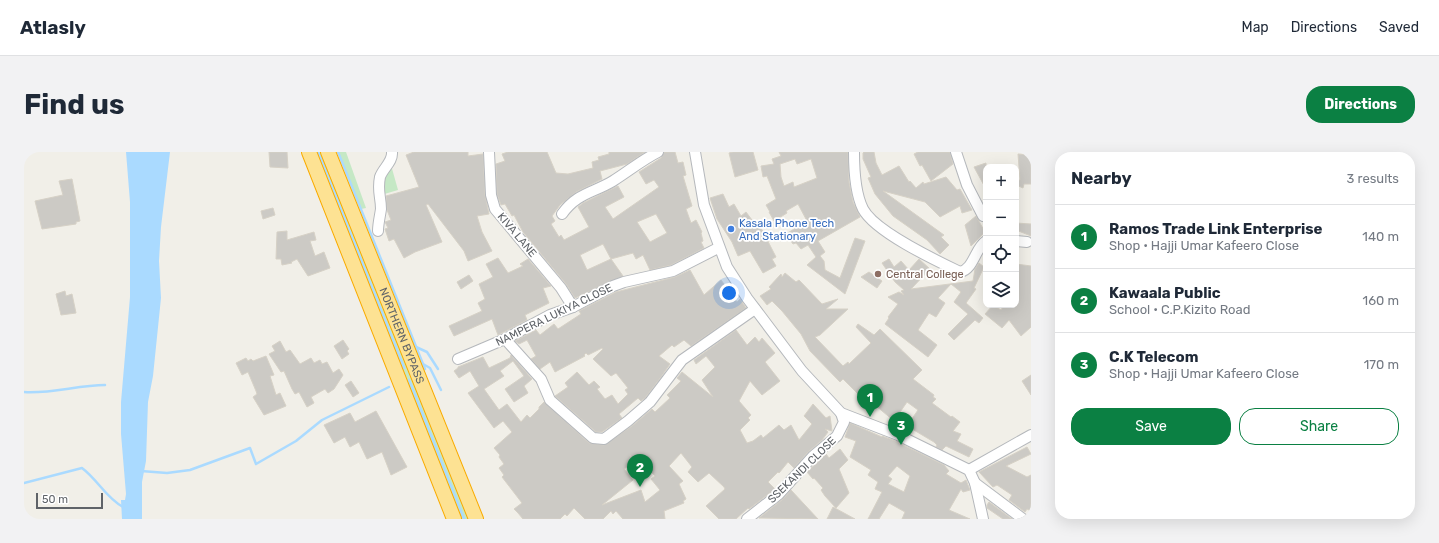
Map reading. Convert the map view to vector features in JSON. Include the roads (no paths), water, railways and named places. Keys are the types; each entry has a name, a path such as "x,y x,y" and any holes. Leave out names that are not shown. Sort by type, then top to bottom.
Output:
{"highway":[{"name":"NORTHERN BYPASS","path":"309,152 454,519"},
{"name":"NORTHERN BYPASS","path":"328,152 476,519"}],"street":[{"path":"378,231 381,210 378,196 380,178 392,159 392,152"},
{"name":"KIVA LANE","path":"489,152 491,195 495,209 561,288 573,308"},
{"path":"562,214 577,197 600,188 641,161 658,152"},
{"path":"695,152 704,205 718,248 727,267 755,309 802,371 841,413 898,435 969,470 976,483 982,519"},
{"path":"854,152 855,177 863,210 876,224 929,257 960,272 968,268 983,243"},
{"path":"956,152 966,186 983,216"},
{"path":"1019,241 1027,242"},
{"name":"NAMPERA LUKIYA CLOSE","path":"458,359 505,339 550,315 573,308 624,282 673,271 718,248"},
{"path":"505,339 541,379 550,400 598,440 604,439 640,411 660,390 682,360 755,309"},
{"name":"SSEKANDI CLOSE","path":"747,519 779,494 813,456 837,436 844,422 841,413"},
{"path":"969,470 1031,435"},
{"path":"976,483 1023,519"}],"water":[{"path":"126,152 170,152 161,227 159,261 161,298 153,376 148,402 146,461 142,482 142,519 122,519 121,500 125,500 126,494 121,434 121,402 130,297 130,202"}],"waterway":[{"path":"318,152 404,368"},
{"path":"338,152 425,369"},
{"path":"416,347 427,352 438,369"},
{"path":"423,364 430,368 441,390"},
{"path":"409,380 464,519"},
{"path":"24,392 44,392 85,386 105,385"},
{"path":"141,471 167,473 190,470 250,448 256,464 296,441 322,420 389,387"},
{"path":"24,483 82,468 112,499 123,507"}],"place":[{"name":"Kasala Phone Tech And Stationary","path":"731,229"},
{"name":"Central College","path":"878,274"},
{"name":"Ramos Trade Link Enterprise","path":"870,417"},
{"name":"C.K Telecom","path":"901,445"},
{"name":"Kawaala Public","path":"640,487"}]}
